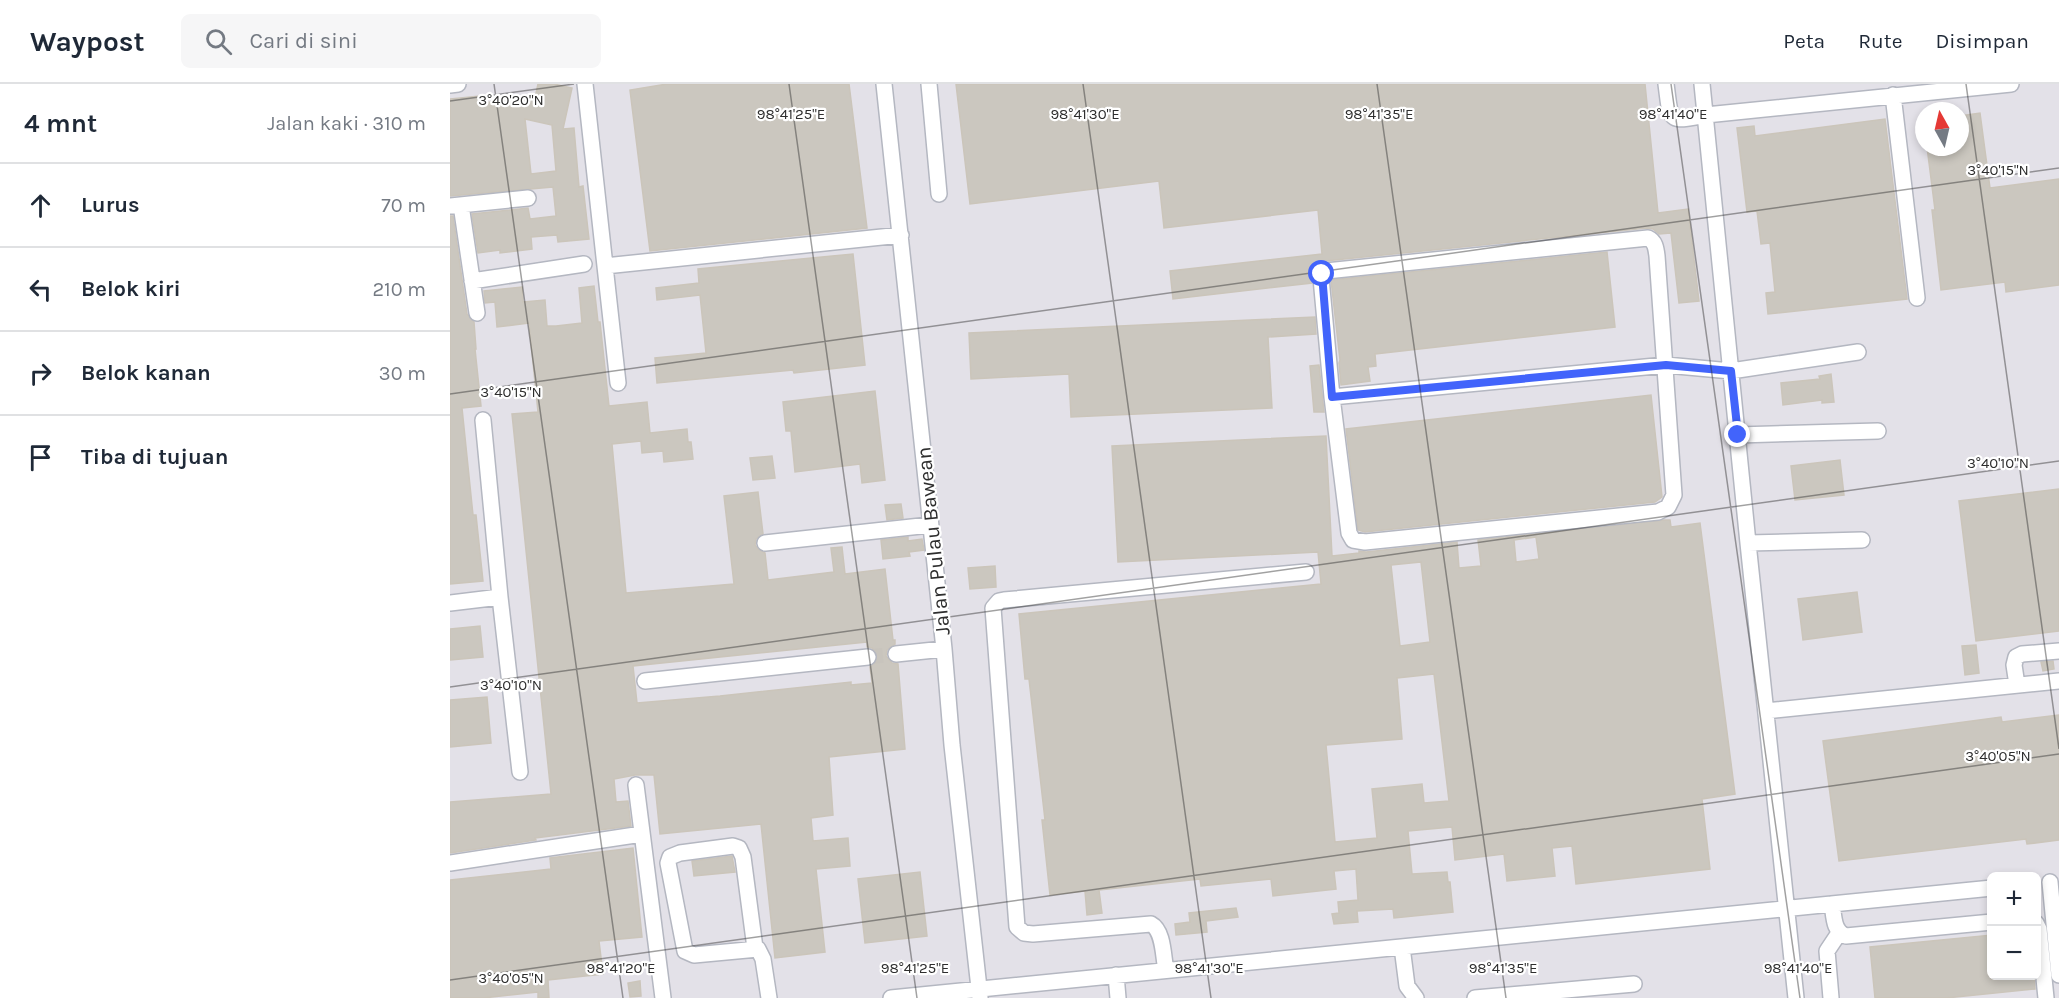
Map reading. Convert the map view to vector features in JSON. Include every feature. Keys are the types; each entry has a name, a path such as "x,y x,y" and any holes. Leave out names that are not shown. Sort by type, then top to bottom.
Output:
{"street":[{"path":"450,85 458,84"},
{"path":"585,84 618,383"},
{"name":"Jalan Pulau Bawean","path":"884,84 980,994"},
{"path":"929,84 939,194"},
{"path":"1666,84 1670,114 1675,119 1682,120 1706,115 2010,84"},
{"path":"1702,84 1796,998"},
{"path":"1893,95 1917,298"},
{"path":"477,313 455,206 528,198"},
{"path":"604,266 901,236"},
{"path":"1648,238 1652,240 1657,256 1674,495 1672,502 1663,511 1377,541 1355,541 1349,533 1332,397 1321,278 1323,273 1648,238"},
{"path":"472,281 584,264"},
{"path":"1332,397 1666,365 1731,371 1858,352"},
{"path":"483,420 520,772"},
{"path":"1738,435 1878,431"},
{"path":"765,543 930,525"},
{"path":"1748,543 1862,540"},
{"path":"1166,970 1159,932 1151,924 1033,934 1024,933 1017,927 993,608 999,601 1004,600 1306,572"},
{"path":"450,603 500,597"},
{"path":"896,654 944,648"},
{"path":"2017,685 2014,665 2016,657 2022,654 2059,651"},
{"path":"645,681 868,657"},
{"path":"1766,711 2059,681"},
{"path":"636,785 663,998"},
{"path":"450,863 642,834"},
{"path":"755,948 743,857 739,848 733,846 680,853 670,857 668,863 685,951 694,955 755,948 760,951 763,959 769,998"},
{"path":"2049,882 2056,920 2059,975"},
{"path":"891,998 980,994 1116,975 1987,888"},
{"path":"1832,903 1835,926 1839,933 1846,936 1987,922"},
{"path":"2038,926 2046,998"},
{"path":"1831,998 1827,951 1839,933"},
{"path":"1402,947 1407,986 1416,998"},
{"path":"1116,975 1118,998"},
{"path":"1475,998 1634,984"}],"shaded area":[{"path":"450,84 2059,84 2059,998 450,998"}],"building":[{"path":"538,84 554,84 572,88 563,129 574,128 579,187 583,186 589,239 558,242 557,235 531,237 532,249 478,253 472,214 528,208 530,219 556,216 553,187 450,196 450,99 480,96 481,103 535,98","holes":["525,119 552,125 556,171 531,174"]},
{"path":"667,84 849,84 867,228 650,251 630,90"},
{"path":"956,84 1645,84 1658,213 1688,209 1699,301 1679,303 1671,233 1659,234 1647,228 1325,261 1315,269 1311,269 1312,283 1173,299 1170,271 1322,254 1318,210 1164,228 1159,181 970,204"},
{"path":"1980,113 1990,188 2059,179 2059,285 2006,292 2005,282 1941,290 1928,156 1969,156 1969,115"},
{"path":"1885,119 1907,299 1768,314 1766,293 1775,292 1770,243 1761,244 1757,211 1747,212 1737,128 1754,126 1755,136"},
{"path":"450,216 453,216 467,314 474,322 481,406 462,408 473,515 476,515 483,581 450,584"},
{"path":"1607,252 1615,327 1375,354 1376,366 1368,367 1370,381 1341,385 1331,280"},
{"path":"853,254 865,365 794,373 793,370 657,383 655,358 706,353 700,295 657,300 656,288 699,283 698,269"},
{"path":"594,286 609,406 647,402 650,433 687,429 688,442 691,442 693,459 664,462 663,451 642,453 641,441 612,444 626,593 734,584 724,496 758,492 763,534 756,539 755,545 765,553 768,580 834,572 831,548 842,547 845,574 885,569 893,640 895,640 895,644 887,650 886,656 892,663 898,664 905,749 829,757 833,815 811,818 813,841 848,838 850,866 816,869 825,952 775,958 761,824 660,834 654,775 635,775 614,779 616,802 628,801 631,826 535,838 536,840 450,853 450,802 551,794 512,414 538,412 529,323 497,327 495,302 485,303 484,291 522,287 523,302 545,300 547,326 556,326 582,323 579,288","holes":["867,642 867,647 872,648 878,655 877,661 870,667 872,683 851,685 851,682 637,703 633,666"]},
{"path":"1315,317 1316,334 1268,337 1272,408 1071,417 1069,374 971,379 969,333"},
{"path":"1319,365 1324,412 1314,412 1310,366"},
{"path":"1831,374 1834,402 1822,403 1822,400 1783,405 1781,383 1820,379 1819,376"},
{"path":"875,391 885,480 862,483 860,464 795,472 791,431 786,431 783,402"},
{"path":"1651,395 1662,497 1655,502 1365,532 1358,530 1346,429"},
{"path":"1326,436 1332,556 1359,553 1359,551 1457,542 1459,568 1481,566 1478,540 1664,520 1670,520 1671,527 1700,523 1735,794 1702,799 1710,869 1576,884 1572,846 1552,848 1555,876 1507,881 1504,854 1455,860 1452,827 1408,831 1412,874 1447,872 1453,912 1394,918 1393,909 1357,911 1358,922 1334,924 1332,914 1339,913 1338,902 1358,900 1356,869 1334,871 1336,889 1273,896 1271,879 1201,886 1200,879 1099,890 1102,913 1087,915 1085,891 1050,895 1042,820 1045,820 1029,679 1025,679 1019,614 1321,584 1318,552 1118,562 1112,446","holes":["1536,537 1539,559 1516,562 1514,540","1421,562 1430,642 1400,646 1391,565","1434,674 1449,801 1424,803 1422,784 1372,789 1377,838 1335,842 1326,745 1402,739 1397,678"]},
{"path":"772,456 775,478 753,480 750,458"},
{"path":"1840,460 1844,495 1795,500 1791,466"},
{"path":"2059,489 2059,631 1976,641 1959,501"},
{"path":"901,504 903,518 887,520 885,505"},
{"path":"908,537 908,541 922,539 924,550 909,552 910,556 883,559 881,540"},
{"path":"995,566 996,587 970,589 968,568"},
{"path":"1857,592 1862,632 1803,640 1798,599"},
{"path":"480,626 483,657 450,660 450,629"},
{"path":"1976,645 1979,673 1965,675 1962,646"},
{"path":"2053,661 2054,669 2043,671 2041,662"},
{"path":"487,697 491,743 450,747 450,700"},
{"path":"2059,715 2059,840 2027,844 2026,839 1839,861 1823,741 2001,717 2002,722"},
{"path":"633,848 642,937 599,941 603,974 548,980 549,998 538,998 538,992 483,998 450,998 450,880 551,869 550,858"},
{"path":"732,856 735,872 694,876 692,861"},
{"path":"920,872 927,936 865,943 858,879"},
{"path":"1236,908 1238,917 1206,921 1207,932 1176,935 1175,924 1190,922 1189,913"},
{"path":"1987,935 1987,980 2034,980 2035,989 1946,998 1875,998 1870,947"},
{"path":"640,981 641,996 630,997 628,983"}],"tunnel":[{"path":"868,657 896,654"}],"route":[{"path":"1322,274 1332,397 1666,365 1731,371 1738,435"}]}
